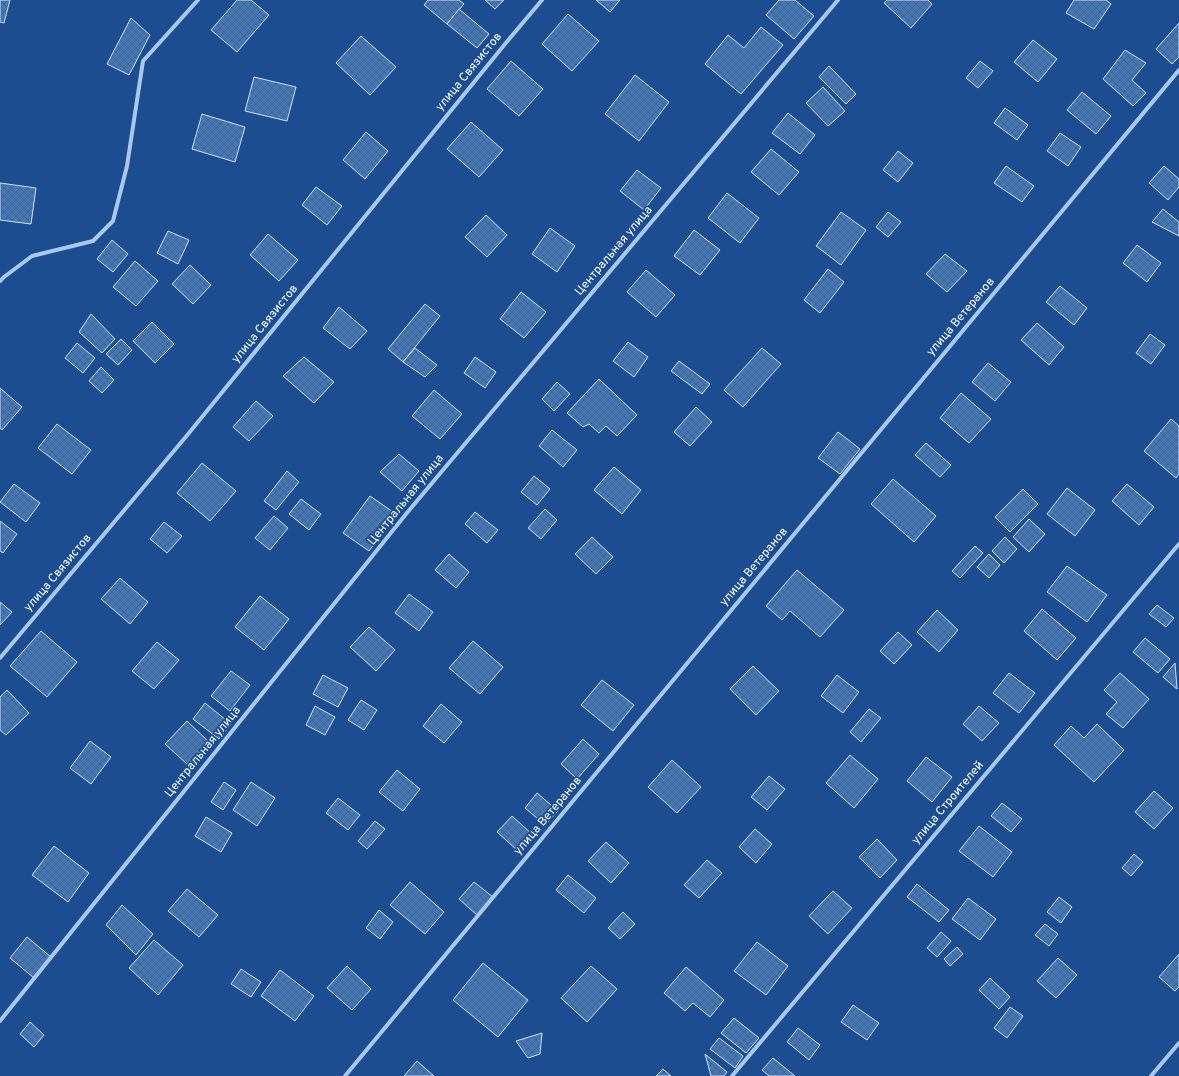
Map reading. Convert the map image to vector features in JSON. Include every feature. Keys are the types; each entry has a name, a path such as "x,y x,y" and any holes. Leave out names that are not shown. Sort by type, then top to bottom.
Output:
{"street":[{"path":"0,281 32,256 93,242 113,221 127,166 143,61 198,0"},
{"name":"улица Связистов","path":"0,658 189,433 542,0"},
{"name":"Центральная улица","path":"0,1021 406,514 838,0"},
{"name":"улица Ветеранов","path":"345,1076 1179,70"},
{"name":"улица Строителей","path":"732,1076 1179,544"},
{"path":"1151,1076 1179,1043"}],"building":[{"path":"0,0 10,0 4,23 0,22"},
{"path":"237,0 251,0 269,15 237,52 211,30"},
{"path":"428,0 459,0 464,4 447,24 424,5"},
{"path":"485,0 504,0 495,9"},
{"path":"596,0 620,0 610,12"},
{"path":"779,0 795,0 814,16 794,39 766,15"},
{"path":"887,0 928,0 932,4 911,28 884,3"},
{"path":"1074,0 1106,0 1111,4 1094,29 1066,13"},
{"path":"459,9 489,34 477,48 447,24"},
{"path":"568,14 599,41 572,71 542,44"},
{"path":"131,18 150,35 129,75 107,64"},
{"path":"1179,23 1179,57 1172,64 1156,49"},
{"path":"761,27 783,45 741,94 705,64 728,35 744,48"},
{"path":"361,36 396,67 370,95 336,63"},
{"path":"1033,40 1057,59 1038,82 1014,62"},
{"path":"1125,50 1146,63 1132,80 1146,93 1133,106 1103,79"},
{"path":"511,61 543,89 519,116 487,89"},
{"path":"980,61 993,71 978,88 966,78"},
{"path":"829,66 856,94 846,104 819,77"},
{"path":"635,75 669,102 639,141 605,114"},
{"path":"254,77 296,87 287,121 245,111"},
{"path":"823,87 845,111 828,126 806,103"},
{"path":"1082,92 1111,116 1096,134 1067,110"},
{"path":"1005,108 1028,125 1017,140 994,123"},
{"path":"788,113 815,135 800,154 772,133"},
{"path":"202,114 245,127 235,162 192,149"},
{"path":"471,122 503,150 479,177 447,149"},
{"path":"366,132 388,151 365,179 343,160"},
{"path":"1060,133 1081,147 1068,166 1047,151"},
{"path":"771,149 799,172 779,195 751,172"},
{"path":"898,151 913,163 898,182 883,170"},
{"path":"1006,166 1034,186 1022,202 994,183"},
{"path":"1164,166 1179,179 1179,187 1168,200 1149,183"},
{"path":"637,170 661,188 644,210 620,191"},
{"path":"0,183 36,188 31,224 0,220"},
{"path":"316,187 342,206 327,225 302,205"},
{"path":"727,193 759,218 740,243 708,218"},
{"path":"1163,209 1179,222 1179,236 1152,222"},
{"path":"841,212 866,230 841,265 816,246"},
{"path":"888,212 901,222 888,237 876,227"},
{"path":"486,215 507,235 487,257 465,237"},
{"path":"550,228 575,246 557,272 532,254"},
{"path":"694,230 720,250 700,275 674,256"},
{"path":"168,231 189,240 178,264 157,253"},
{"path":"268,234 298,260 279,281 250,255"},
{"path":"112,240 128,254 113,272 97,259"},
{"path":"1137,245 1161,263 1147,282 1123,263"},
{"path":"945,254 967,271 947,292 926,274"},
{"path":"135,261 158,281 136,306 113,287"},
{"path":"190,265 211,285 193,304 172,284"},
{"path":"828,269 844,282 820,313 804,300"},
{"path":"646,270 675,295 656,317 627,292"},
{"path":"1060,286 1087,308 1074,325 1046,302"},
{"path":"521,292 546,312 524,338 500,319"},
{"path":"425,304 440,316 403,362 388,349"},
{"path":"339,307 367,331 350,349 323,328"},
{"path":"91,314 115,339 102,353 79,332"},
{"path":"152,322 174,344 155,363 133,341"},
{"path":"1037,323 1064,347 1049,365 1021,340"},
{"path":"1150,334 1165,345 1151,364 1136,353"},
{"path":"121,339 132,350 118,365 106,354"},
{"path":"628,342 648,357 634,377 613,361"},
{"path":"77,343 95,358 83,373 65,358"},
{"path":"415,348 437,365 425,377 403,362"},
{"path":"762,348 781,364 743,407 724,390"},
{"path":"304,357 334,382 314,403 283,376"},
{"path":"475,357 496,372 485,388 464,373"},
{"path":"679,361 710,384 702,394 671,371"},
{"path":"988,363 1011,382 995,401 972,382"},
{"path":"101,367 114,380 102,393 89,381"},
{"path":"599,379 637,415 617,436 606,426 599,433 589,424 583,427 567,413"},
{"path":"557,382 570,394 554,411 542,399"},
{"path":"0,388 22,407 2,430 0,428"},
{"path":"434,390 462,414 440,439 412,416"},
{"path":"961,393 991,419 969,443 940,418"},
{"path":"256,401 273,416 249,441 233,427"},
{"path":"696,407 712,422 690,446 674,432"},
{"path":"1171,419 1179,426 1179,474 1176,478 1144,451"},
{"path":"57,424 91,450 72,474 38,448"},
{"path":"552,430 577,450 563,467 539,446"},
{"path":"838,432 860,449 840,474 818,458"},
{"path":"926,443 951,465 940,477 915,455"},
{"path":"399,454 419,471 402,491 380,472"},
{"path":"202,463 236,491 210,521 177,493"},
{"path":"614,467 641,490 622,514 594,490"},
{"path":"287,471 299,482 276,510 264,501"},
{"path":"534,476 550,489 537,505 521,492"},
{"path":"893,479 936,516 914,542 871,504"},
{"path":"14,484 40,503 26,522 0,502"},
{"path":"1127,484 1154,507 1139,525 1112,501"},
{"path":"1067,488 1095,510 1075,536 1047,514"},
{"path":"1023,489 1038,504 1010,532 995,517"},
{"path":"370,496 396,514 369,551 343,533"},
{"path":"301,499 321,514 309,530 289,514"},
{"path":"545,509 557,520 541,539 528,528"},
{"path":"475,512 498,530 487,543 465,524"},
{"path":"274,516 288,528 270,550 255,538"},
{"path":"1029,519 1045,534 1029,552 1013,537"},
{"path":"0,521 17,534 3,553 0,551"},
{"path":"164,522 182,536 167,553 150,539"},
{"path":"592,537 613,557 596,574 575,554"},
{"path":"1005,537 1017,549 1004,563 992,551"},
{"path":"975,546 983,553 960,578 952,571"},
{"path":"449,554 469,572 456,588 435,570"},
{"path":"989,554 1000,565 989,578 977,567"},
{"path":"1067,566 1107,595 1087,622 1047,592"},
{"path":"797,570 844,610 820,637 790,611 782,620 766,606"},
{"path":"120,578 148,602 130,624 101,599"},
{"path":"409,594 433,612 419,631 395,613"},
{"path":"260,596 289,619 264,650 235,627"},
{"path":"0,602 12,612 0,625"},
{"path":"1157,605 1174,618 1166,627 1149,614"},
{"path":"1042,609 1076,638 1057,660 1024,631"},
{"path":"937,610 958,630 939,652 917,632"},
{"path":"369,627 395,650 376,671 350,647"},
{"path":"41,631 77,662 47,697 10,666"},
{"path":"898,632 912,645 894,664 880,651"},
{"path":"1145,638 1170,659 1158,673 1133,652"},
{"path":"473,641 503,667 480,694 449,668"},
{"path":"157,642 179,660 154,689 132,671"},
{"path":"1175,663 1177,689 1163,677"},
{"path":"753,666 779,691 756,715 730,689"},
{"path":"231,671 250,685 230,711 211,696"},
{"path":"1009,673 1035,693 1019,713 993,693"},
{"path":"1120,673 1149,699 1123,728 1106,714 1117,702 1104,690"},
{"path":"323,675 348,688 338,707 313,694"},
{"path":"837,675 859,692 843,713 821,696"},
{"path":"602,680 634,705 613,731 581,705"},
{"path":"7,690 29,713 6,735 0,730 0,697"},
{"path":"361,700 377,710 364,730 348,720"},
{"path":"205,703 231,724 219,739 193,719"},
{"path":"441,704 462,722 444,743 423,726"},
{"path":"315,706 335,717 325,735 306,725"},
{"path":"979,706 999,723 982,741 963,724"},
{"path":"869,709 881,718 861,742 850,732"},
{"path":"187,721 209,742 188,765 165,744"},
{"path":"1097,724 1124,750 1094,782 1054,745 1071,726 1084,738"},
{"path":"583,739 599,754 577,779 561,764"},
{"path":"90,741 111,757 91,784 70,768"},
{"path":"850,755 878,779 854,808 826,783"},
{"path":"926,757 952,777 932,802 907,781"},
{"path":"672,760 701,787 677,813 648,787"},
{"path":"397,770 420,789 403,811 379,792"},
{"path":"769,776 785,789 767,810 751,797"},
{"path":"224,782 236,790 223,810 211,802"},
{"path":"251,782 275,798 257,826 233,810"},
{"path":"1154,791 1173,808 1154,829 1135,812"},
{"path":"537,793 558,811 545,825 525,808"},
{"path":"338,798 360,815 348,830 326,813"},
{"path":"1002,803 1022,819 1011,832 991,816"},
{"path":"512,816 533,835 518,851 497,832"},
{"path":"206,817 232,833 221,852 195,836"},
{"path":"375,821 385,829 367,849 358,841"},
{"path":"979,826 1012,852 993,877 959,851"},
{"path":"755,829 772,844 756,863 739,847"},
{"path":"877,839 897,860 880,878 859,857"},
{"path":"606,842 629,863 611,883 588,861"},
{"path":"54,846 89,873 68,902 32,875"},
{"path":"1134,854 1143,862 1131,876 1122,868"},
{"path":"707,860 722,873 699,898 684,885"},
{"path":"568,875 596,898 584,913 556,890"},
{"path":"410,882 444,912 425,934 390,905"},
{"path":"474,882 493,897 478,916 459,899"},
{"path":"917,884 949,910 939,922 907,897"},
{"path":"187,889 218,915 199,937 168,911"},
{"path":"833,891 852,908 828,934 809,916"},
{"path":"1059,897 1072,907 1061,923 1047,912"},
{"path":"968,898 996,919 980,940 952,919"},
{"path":"122,905 153,934 136,955 106,925"},
{"path":"379,910 393,922 380,939 366,928"},
{"path":"623,912 635,924 620,939 608,928"},
{"path":"1045,924 1058,934 1049,946 1035,935"},
{"path":"941,932 951,941 937,957 927,948"},
{"path":"27,937 51,957 34,978 10,958"},
{"path":"154,940 183,965 158,995 129,968"},
{"path":"757,942 788,966 766,995 734,971"},
{"path":"957,947 963,954 950,966 944,959"},
{"path":"1179,954 1179,987 1175,991 1159,977"},
{"path":"1058,958 1077,975 1056,998 1037,981"},
{"path":"483,963 528,1000 498,1037 453,1000"},
{"path":"347,966 371,989 352,1010 327,988"},
{"path":"591,966 617,989 587,1022 561,998"},
{"path":"686,967 724,1000 710,1017 693,1003 685,1011 664,993"},
{"path":"241,969 261,982 251,997 231,984"},
{"path":"280,970 314,996 295,1021 261,996"},
{"path":"990,978 1010,997 999,1009 979,990"},
{"path":"853,1005 879,1023 867,1040 841,1022"},
{"path":"1010,1007 1023,1016 1007,1038 994,1028"},
{"path":"734,1018 759,1038 746,1053 721,1033"},
{"path":"30,1022 44,1035 34,1047 20,1034"},
{"path":"798,1028 820,1045 809,1060 787,1042"},
{"path":"542,1033 540,1054 528,1058 516,1041"},
{"path":"719,1038 743,1056 735,1068 710,1049"},
{"path":"705,1054 727,1072 724,1076 711,1076"},
{"path":"773,1058 795,1076 769,1076 762,1070"},
{"path":"417,1061 434,1076 404,1076"},
{"path":"663,1069 671,1076 656,1076"}]}
